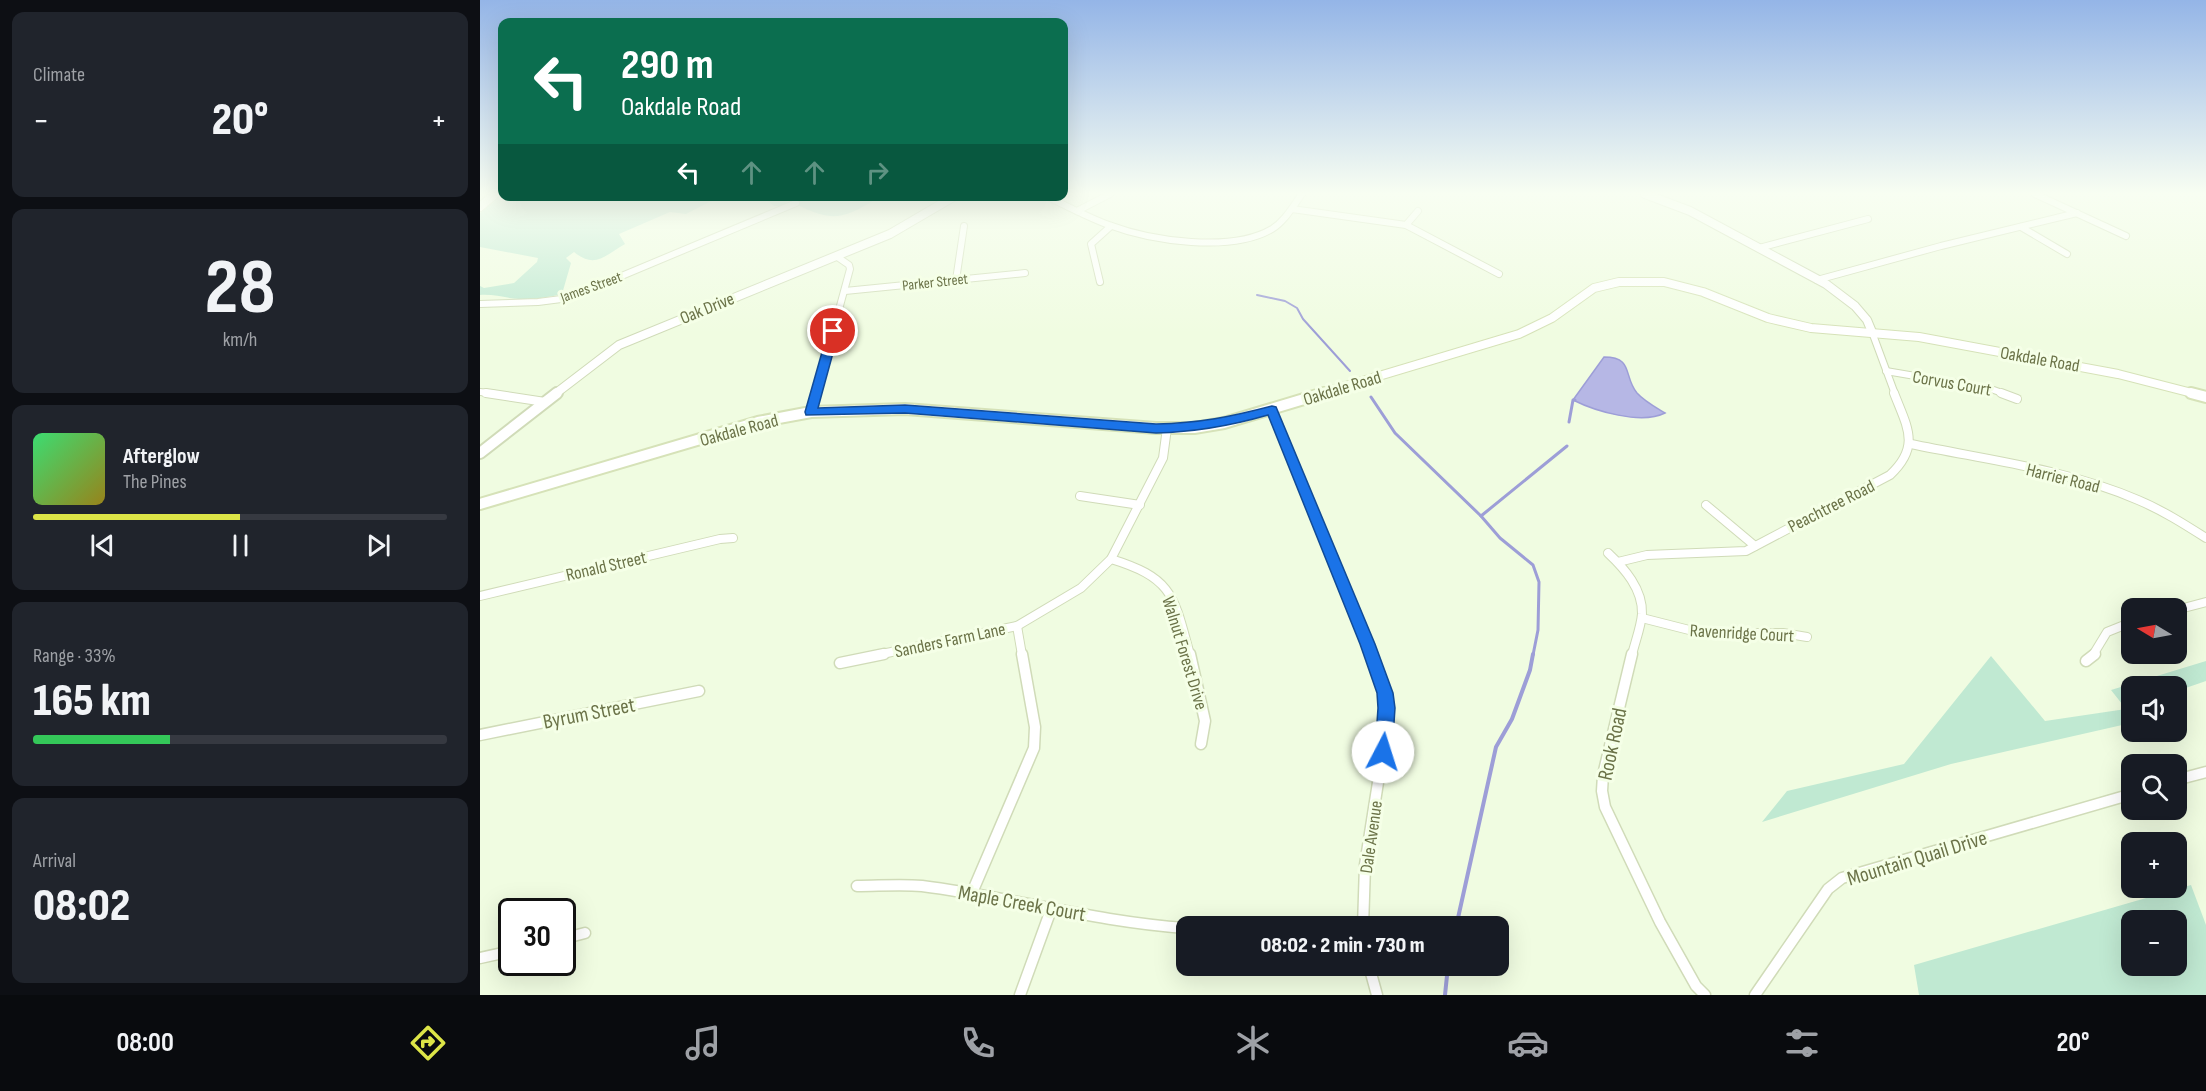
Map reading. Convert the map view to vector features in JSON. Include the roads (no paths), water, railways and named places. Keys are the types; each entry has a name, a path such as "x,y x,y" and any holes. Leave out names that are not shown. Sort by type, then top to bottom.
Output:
{"main road":[{"name":"Oak Drive","path":"480,453 619,345 873,240"},
{"path":"1745,240 1817,280 1872,332"},
{"name":"Oakdale Road","path":"480,504 758,422 811,412 905,409 1167,428 1224,423 1519,334 1552,318 1594,288 1605,284 1649,281 1688,286 1751,313 1811,328 1919,337 2118,374 2206,398"}],"street":[{"name":"James Street","path":"480,304 538,302 569,298 705,240"},
{"path":"956,280 962,240"},
{"path":"1095,240 1091,244 1100,282"},
{"path":"1193,240 1241,240"},
{"path":"1436,240 1499,274"},
{"path":"1759,248 1788,240"},
{"path":"1817,280 1964,240"},
{"path":"2044,240 2067,254"},
{"path":"811,412 850,266 836,256"},
{"name":"Parker Street","path":"845,291 1025,273"},
{"path":"1872,332 1911,444"},
{"name":"Corvus Court","path":"1886,371 1990,389 2017,399"},
{"path":"480,392 545,402"},
{"name":"Dale Avenue","path":"1272,410 1368,644 1385,693 1385,738 1365,866 1363,916"},
{"name":"Sanders Farm Lane","path":"840,663 1017,626 1081,588 1111,559 1163,458 1167,428"},
{"name":"Harrier Road","path":"1911,444 2104,487 2158,508 2206,538"},
{"name":"Peachtree Road","path":"1618,562 1647,555 1746,551 1890,476 1908,455 1911,444"},
{"path":"1080,495 1140,504"},
{"path":"1706,505 1755,546"},
{"path":"2197,531 2206,527"},
{"name":"Ronald Street","path":"480,596 720,539 733,538"},
{"name":"Rook Road","path":"1608,553 1618,562 1638,589 1642,604 1642,618 1603,775 1602,791 1605,807 1660,922 1696,986 1705,995"},
{"name":"Walnut Forest Drive","path":"1111,559 1147,571 1165,586 1177,612 1205,722 1201,744"},
{"path":"2187,607 2206,602"},
{"name":"Ravenridge Court","path":"1642,618 1685,631 1710,634 1782,633 1807,637"},
{"path":"971,895 1034,748 1035,727 1017,626"},
{"path":"2086,661 2096,653 2107,632 2121,626"},
{"name":"Byrum Street","path":"480,735 699,691"},
{"path":"2187,777 2205,773"},
{"name":"Mountain Quail Drive","path":"1755,995 1828,889 1842,879 2121,797"},
{"name":"Maple Creek Court","path":"857,886 919,886 1052,907 1140,925 1176,927"},
{"path":"1020,995 1052,907"},
{"path":"576,935 585,933"},
{"path":"480,958 498,954"},
{"path":"1372,976 1377,995"}],"water":[{"path":"1604,357 1620,360 1637,393 1665,413 1644,418 1631,417 1605,412 1573,400"}],"waterway":[{"path":"1257,295 1285,301 1297,308 1303,319 1350,371"},
{"path":"1371,397 1395,433 1481,516"},
{"path":"1569,422 1573,400 1575,400"},
{"path":"1481,516 1567,446"},
{"path":"1481,516 1500,538 1533,565 1539,582 1538,630 1533,655"},
{"path":"1458,916 1496,747 1512,719 1530,670 1533,654"},
{"path":"1445,995 1447,976"}]}
